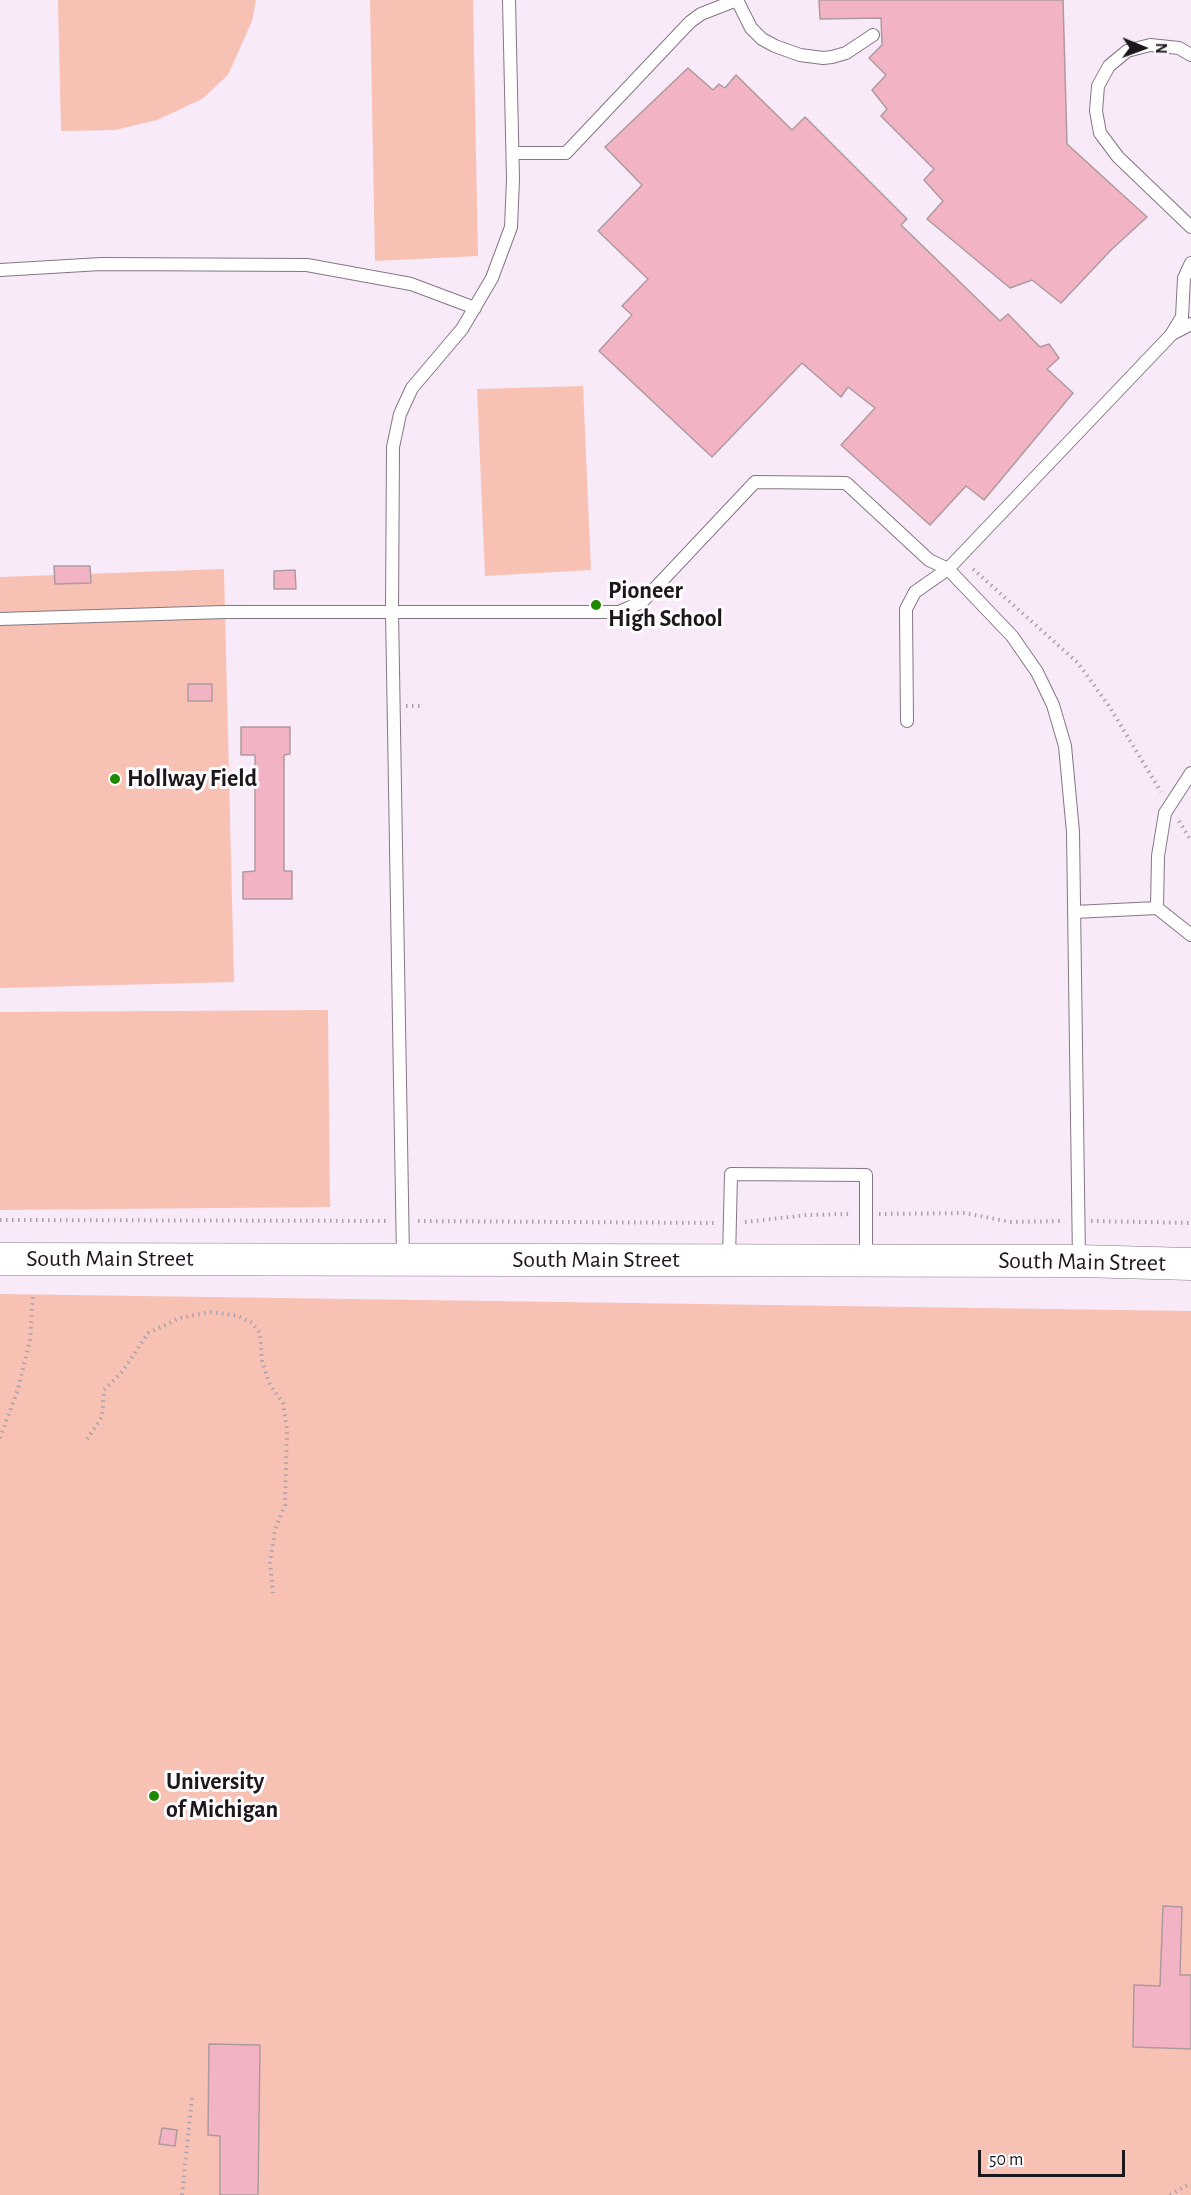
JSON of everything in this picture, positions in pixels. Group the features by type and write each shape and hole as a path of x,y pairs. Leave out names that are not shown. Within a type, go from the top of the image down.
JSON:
{"main road":[{"name":"South Main Street","path":"0,1259 866,1260 1191,1264"}],"lane":[{"path":"403,1260 392,611 393,447 400,414 412,388 462,329 475,308 492,278 511,227 513,153 509,0"},
{"path":"513,153 566,153 690,22 701,14 737,0 751,28 762,39 800,55 832,57 846,53 873,35"},
{"path":"1191,55 1179,48 1150,45 1127,51 1108,66 1098,86 1096,111 1100,133 1118,157 1191,227"},
{"path":"908,721 906,609 915,592 948,569 1171,335 1182,317 1184,278 1191,263"},
{"path":"0,270 102,264 307,265 411,284 475,308"},
{"path":"1171,335 1191,324"},
{"path":"0,619 224,612 619,612 642,602 756,482 846,483 929,561 948,569 1012,636 1037,672 1053,705 1065,746 1073,831 1079,1261"},
{"path":"1157,908 1158,856 1165,813 1191,773"},
{"path":"1074,912 1157,908 1191,935"},
{"path":"729,1260 731,1174 866,1175 866,1260"}],"path":[{"path":"973,569 1078,663 1109,706 1191,841"},
{"path":"405,706 421,706"},
{"path":"419,1221 755,1222 807,1215 965,1213 1010,1222 1079,1220 1191,1223"},
{"path":"0,1220 380,1221"},
{"path":"0,1438 18,1389 30,1340 33,1293"},
{"path":"87,1439 102,1417 104,1390 123,1371 148,1333 180,1318 211,1312 238,1316 252,1323 260,1334 262,1362 270,1385 283,1403 287,1428 285,1505 275,1530 270,1563 273,1593"},
{"path":"182,2195 192,2098"},
{"path":"1170,2195 1191,2183"}],"shaded area":[{"path":"58,0 256,0 252,21 228,75 202,99 157,120 115,130 61,131"},
{"path":"370,0 473,0 478,256 375,261"},
{"path":"583,386 591,570 485,576 477,389"},
{"name":"Hollway Field","path":"224,569 234,982 0,988 0,577"},
{"path":"328,1010 330,1207 0,1210 0,1012"},
{"path":"0,1294 1191,1311 1191,2195 0,2195"}],"building":[{"path":"819,0 1063,0 1067,144 1147,217 1112,249 1061,303 1032,280 1010,288 927,219 943,201 924,180 934,169 881,116 887,109 872,90 886,75 869,58 882,45 881,18 820,19"},
{"path":"688,68 713,90 719,84 725,88 736,75 792,130 805,117 907,219 901,225 1000,321 1008,314 1040,347 1049,344 1059,358 1047,369 1073,393 984,500 966,486 930,525 841,445 875,408 848,387 841,397 802,363 712,457 599,351 632,315 622,306 648,279 598,231 642,185 605,147"},
{"path":"54,566 90,566 91,583 55,584"},
{"path":"295,570 296,589 274,589 274,571"},
{"path":"188,684 212,684 212,701 188,701"},
{"path":"241,727 290,727 290,754 284,755 284,871 292,871 292,899 243,899 243,872 255,871 255,755 241,755"},
{"path":"1163,1906 1182,1907 1180,1975 1191,1975 1191,2049 1133,2047 1134,1985 1160,1986"},
{"path":"209,2044 260,2045 258,2195 220,2195 220,2136 208,2135"},
{"path":"162,2128 177,2130 175,2146 159,2144"}],"place":[{"name":"Pioneer High School","path":"596,605"},
{"name":"Hollway Field","path":"115,779"},
{"name":"University of Michigan","path":"154,1796"}]}
